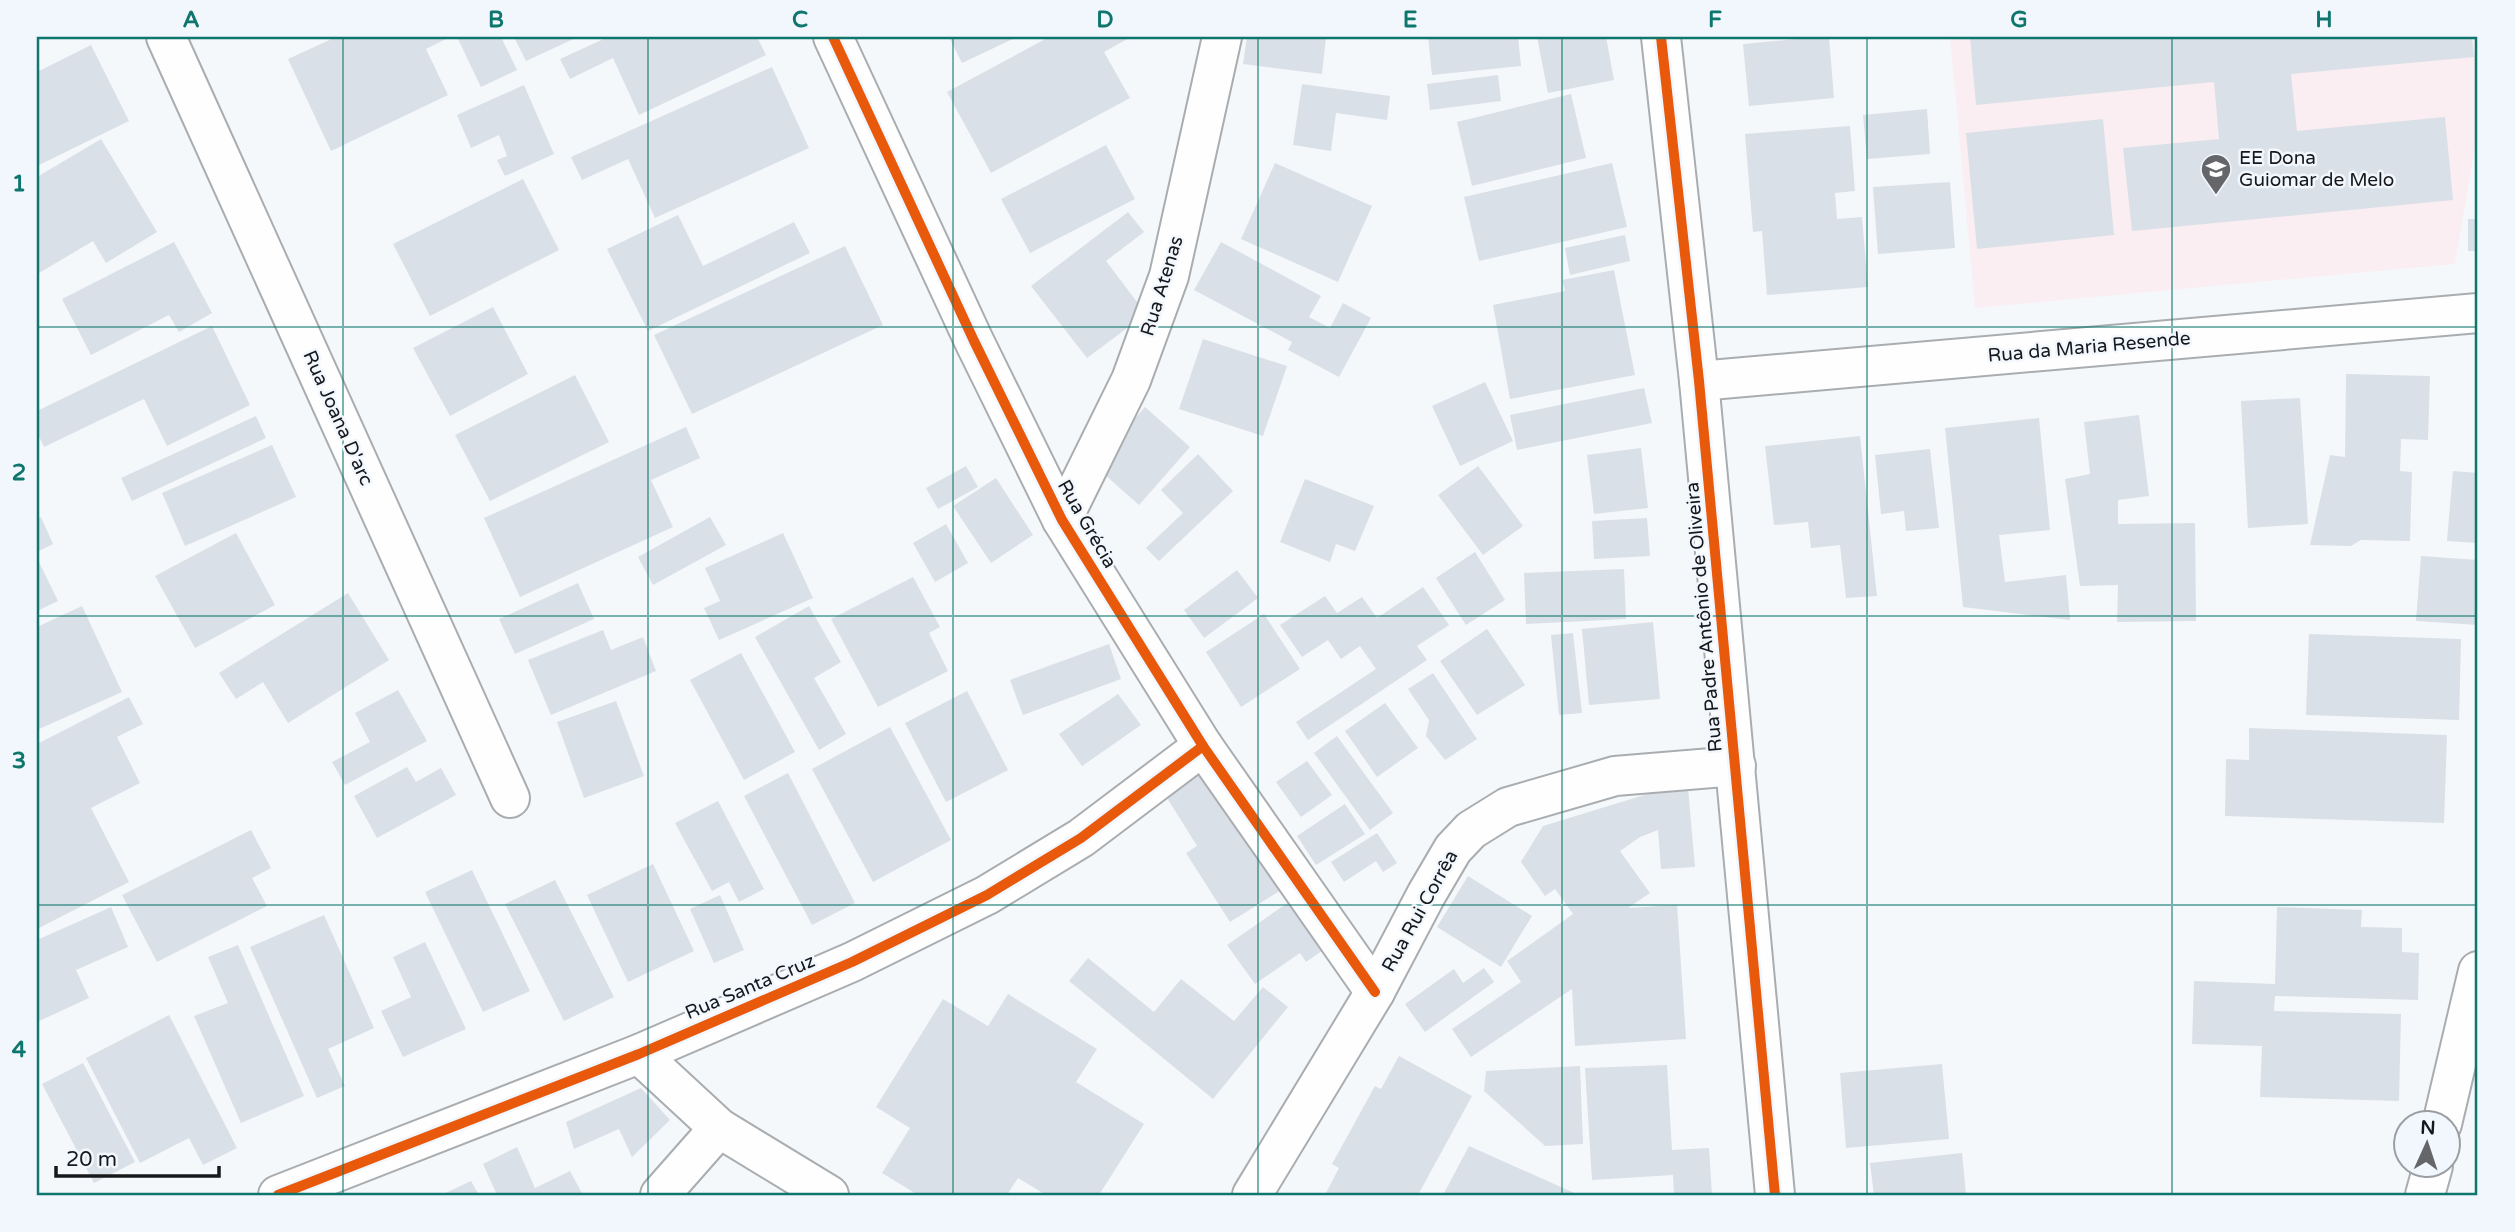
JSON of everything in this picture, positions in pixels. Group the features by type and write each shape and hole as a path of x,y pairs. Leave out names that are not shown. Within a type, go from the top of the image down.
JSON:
{"street":[{"name":"Rua Joana D'arc","path":"166,37 510,798"},
{"name":"Rua Grécia","path":"833,37 974,341 1062,520 1203,746 1375,992"},
{"name":"Rua Atenas","path":"1062,520 1131,380 1169,276 1222,37"},
{"name":"Rua Padre Antônio de Oliveira","path":"1661,37 1699,381 1775,1195"},
{"name":"Rua da Maria Resende","path":"1699,381 2478,313"},
{"name":"Rua Santa Cruz","path":"278,1195 639,1054 852,962 987,895 1081,838 1203,746"},
{"name":"Rua Rui Corrêa","path":"1252,1195 1375,992 1453,849 1471,830 1508,807 1615,776 1735,766"},
{"path":"2445,1110 2478,971"},
{"path":"639,1054 719,1128 829,1195"},
{"path":"660,1195 719,1128"}],"shaded area":[{"name":"EE Dona Guiomar de Melo","path":"1950,37 2478,37 2478,128 2455,264 1975,308"}],"building":[{"path":"336,37 450,37 426,49 448,95 331,151 288,59"},
{"path":"457,37 501,37 517,70 481,87"},
{"path":"514,37 578,37 526,61"},
{"path":"608,37 757,37 766,55 639,115 613,58 570,79 560,59"},
{"path":"949,37 1017,37 962,63"},
{"path":"1049,37 1131,37 1104,52 1130,98 991,173 947,92"},
{"path":"1247,37 1326,37 1322,74 1243,64"},
{"path":"1428,37 1518,37 1521,66 1432,75"},
{"path":"1537,37 1606,37 1614,80 1548,93"},
{"path":"1829,37 1834,98 1749,106 1743,44"},
{"path":"1970,37 2472,37 2474,57 2291,74 2297,131 2445,117 2453,200 2132,231 2123,148 2219,139 2214,82 1976,105"},
{"path":"91,45 129,121 37,166 37,72"},
{"path":"772,67 809,148 655,218 628,159 582,180 571,157"},
{"path":"1498,75 1501,101 1430,110 1427,84"},
{"path":"1302,84 1390,96 1387,120 1336,113 1331,151 1293,145"},
{"path":"524,85 554,154 505,176 497,160 507,156 499,135 471,148 457,115"},
{"path":"1571,94 1586,158 1472,186 1457,122"},
{"path":"1927,109 1930,154 1867,159 1863,115"},
{"path":"2103,119 2114,235 1977,249 1966,133"},
{"path":"1850,126 1855,191 1835,193 1837,219 1862,217 1868,287 1767,295 1762,231 1753,232 1745,134"},
{"path":"101,139 157,232 106,263 93,241 39,273 37,177"},
{"path":"1106,145 1135,199 1030,253 1001,199"},
{"path":"1275,163 1372,206 1338,282 1241,239"},
{"path":"1612,163 1627,227 1479,261 1464,197"},
{"path":"523,179 559,250 430,316 393,244"},
{"path":"1950,182 1955,248 1878,254 1873,187"},
{"path":"1128,212 1144,232 1106,261 1146,314 1087,358 1031,286"},
{"path":"678,215 703,266 794,222 810,253 648,331 607,249"},
{"path":"2468,219 2478,219 2478,251 2468,251"},
{"path":"1625,235 1630,261 1570,275 1565,248"},
{"path":"174,242 212,313 179,332 169,315 91,355 62,299"},
{"path":"1221,242 1321,296 1309,317 1330,328 1343,303 1371,318 1339,377 1288,350 1292,342 1194,290"},
{"path":"845,246 883,325 692,414 654,335"},
{"path":"1614,270 1635,375 1510,399 1493,305 1565,291 1562,280"},
{"path":"493,307 528,374 450,416 413,348"},
{"path":"212,326 250,405 167,446 144,399 44,447 37,432 37,411"},
{"path":"1203,339 1287,366 1263,436 1179,409"},
{"path":"2346,374 2430,376 2428,440 2401,439 2400,471 2412,472 2410,541 2361,540 2351,546 2310,545 2330,455 2345,457"},
{"path":"575,375 609,442 490,501 455,435"},
{"path":"1485,382 1513,441 1460,466 1432,406"},
{"path":"1644,388 1652,423 1517,450 1510,415"},
{"path":"2300,398 2308,524 2248,528 2241,401"},
{"path":"1145,407 1190,447 1139,505 1094,465"},
{"path":"2139,415 2149,496 2118,500 2118,524 2195,523 2196,621 2117,622 2118,585 2080,586 2065,479 2090,474 2084,422"},
{"path":"256,416 266,438 132,501 121,478"},
{"path":"2039,418 2050,530 1999,535 2005,582 2066,575 2070,620 1963,607 1945,428"},
{"path":"686,427 700,458 651,480 673,527 520,597 484,518"},
{"path":"1860,436 1877,596 1846,598 1840,545 1811,548 1808,522 1774,525 1765,446"},
{"path":"272,445 296,497 185,546 162,493"},
{"path":"1641,448 1648,508 1594,514 1587,455"},
{"path":"1930,449 1939,528 1906,531 1904,511 1881,514 1875,455"},
{"path":"1198,454 1233,491 1159,561 1146,548 1183,513 1161,490"},
{"path":"966,466 978,487 938,509 926,488"},
{"path":"1478,466 1523,526 1483,555 1438,495"},
{"path":"2453,471 2478,473 2478,543 2447,541"},
{"path":"996,478 1033,535 991,563 953,506"},
{"path":"1305,479 1374,506 1355,551 1336,544 1330,562 1280,542"},
{"path":"41,517 53,544 37,552 37,519"},
{"path":"710,517 726,545 653,585 638,557"},
{"path":"1647,518 1650,556 1594,559 1592,521"},
{"path":"946,524 968,563 935,582 913,543"},
{"path":"236,533 275,605 195,648 155,576"},
{"path":"783,533 813,598 719,640 704,608 720,601 705,568"},
{"path":"1475,552 1505,600 1466,625 1436,578"},
{"path":"2421,556 2478,560 2478,625 2416,621"},
{"path":"37,558 58,601 37,611"},
{"path":"1624,569 1626,619 1526,624 1524,573"},
{"path":"1237,570 1258,598 1204,638 1184,610"},
{"path":"913,577 940,627 929,633 948,671 878,707 831,619"},
{"path":"578,583 594,619 515,654 499,619"},
{"path":"1423,587 1449,625 1417,646 1427,660 1308,740 1296,722 1376,669 1360,646 1341,659 1328,640 1302,657 1280,625 1325,596 1337,613 1362,597 1377,618"},
{"path":"348,593 389,660 288,723 263,682 236,699 219,673"},
{"path":"82,606 122,692 37,730 37,627"},
{"path":"809,606 841,662 814,678 846,734 819,750 755,637"},
{"path":"1264,614 1300,669 1241,707 1206,652"},
{"path":"1653,622 1660,699 1589,705 1582,629"},
{"path":"1487,629 1525,685 1477,715 1440,661"},
{"path":"603,630 611,650 643,637 656,671 551,715 528,660"},
{"path":"1573,633 1582,713 1559,715 1551,635"},
{"path":"2309,634 2461,639 2459,720 2306,715"},
{"path":"1109,644 1121,679 1023,715 1010,680"},
{"path":"741,653 795,752 744,780 690,680"},
{"path":"1433,673 1477,739 1445,760 1426,736 1429,720 1408,689"},
{"path":"398,690 427,741 345,785 332,762 370,742 355,713"},
{"path":"967,691 1008,770 946,802 905,723"},
{"path":"1118,694 1141,725 1082,766 1059,734"},
{"path":"129,697 143,724 117,737 140,783 91,808 129,882 37,929 37,744"},
{"path":"616,701 644,776 584,798 557,722"},
{"path":"1385,703 1418,748 1377,777 1345,731"},
{"path":"890,727 951,840 873,882 812,769"},
{"path":"2249,728 2447,735 2444,823 2225,816 2226,759 2249,760"},
{"path":"1337,736 1393,813 1370,830 1314,753"},
{"path":"1307,761 1332,795 1301,817 1276,782"},
{"path":"407,767 416,782 441,768 456,795 377,838 354,796"},
{"path":"1204,768 1281,890 1230,922 1186,853 1197,846 1164,793"},
{"path":"788,773 855,903 812,925 744,796"},
{"path":"1688,788 1695,867 1661,869 1658,830 1640,837 1620,851 1650,893 1628,908 1677,905 1686,1039 1575,1046 1572,989 1471,1057 1452,1029 1521,982 1507,961 1573,914 1555,889 1545,896 1521,862 1543,826 1654,792"},
{"path":"718,801 764,889 739,902 729,882 712,891 675,823"},
{"path":"1345,804 1365,834 1316,865 1297,836"},
{"path":"251,830 271,868 252,878 267,906 157,962 122,895"},
{"path":"1377,833 1397,863 1383,872 1376,861 1344,882 1331,862"},
{"path":"653,864 694,951 628,982 587,895"},
{"path":"472,870 530,991 483,1012 425,892"},
{"path":"1468,876 1532,916 1501,967 1437,927"},
{"path":"555,880 614,997 564,1021 505,904"},
{"path":"720,895 744,950 714,963 690,909"},
{"path":"1296,897 1329,946 1306,962 1300,953 1255,984 1227,945"},
{"path":"111,907 128,947 76,970 89,998 37,1022 37,940"},
{"path":"2277,907 2362,910 2361,927 2402,928 2402,952 2419,953 2418,1000 2275,996 2274,1011 2401,1014 2399,1101 2260,1097 2262,1046 2192,1044 2194,981 2275,984"},
{"path":"324,915 374,1028 328,1049 345,1086 317,1098 250,947"},
{"path":"425,942 466,1029 403,1057 381,1011 411,997 393,957"},
{"path":"238,945 304,1096 241,1123 194,1016 228,1003 208,957"},
{"path":"1088,958 1154,1012 1181,979 1234,1021 1263,987 1288,1007 1213,1099 1069,981"},
{"path":"1484,968 1494,982 1425,1032 1405,1004 1454,969 1463,983"},
{"path":"1008,994 1097,1049 1076,1082 1144,1124 1099,1195 1046,1195 1018,1178 1007,1195 918,1195 882,1173 910,1128 876,1107 943,999 988,1026"},
{"path":"169,1015 237,1148 203,1165 189,1138 140,1163 86,1058"},
{"path":"1399,1056 1472,1096 1418,1195 1325,1195 1339,1168 1332,1164 1375,1086 1381,1089"},
{"path":"83,1063 135,1162 94,1183 42,1084"},
{"path":"1942,1064 1949,1139 1846,1148 1840,1073"},
{"path":"1667,1065 1672,1150 1709,1148 1712,1195 1674,1195 1673,1175 1592,1180 1585,1068"},
{"path":"1580,1066 1583,1144 1545,1146 1484,1091 1486,1071"},
{"path":"641,1088 670,1120 632,1157 619,1129 574,1149 566,1122"},
{"path":"1469,1146 1579,1195 1443,1195"},
{"path":"517,1147 535,1188 570,1171 583,1195 497,1195 483,1164"},
{"path":"1962,1153 1966,1195 1874,1195 1870,1163"},
{"path":"471,1181 479,1195 441,1195"}],"cycle path":[{"path":"833,37 974,341 1062,520 1203,746 1375,992"},
{"path":"1661,37 1699,381 1775,1195"},
{"path":"278,1195 639,1054 852,962 987,895 1081,838 1203,746"}],"place":[{"name":"EE Dona Guiomar de Melo","path":"2216,196"}]}
